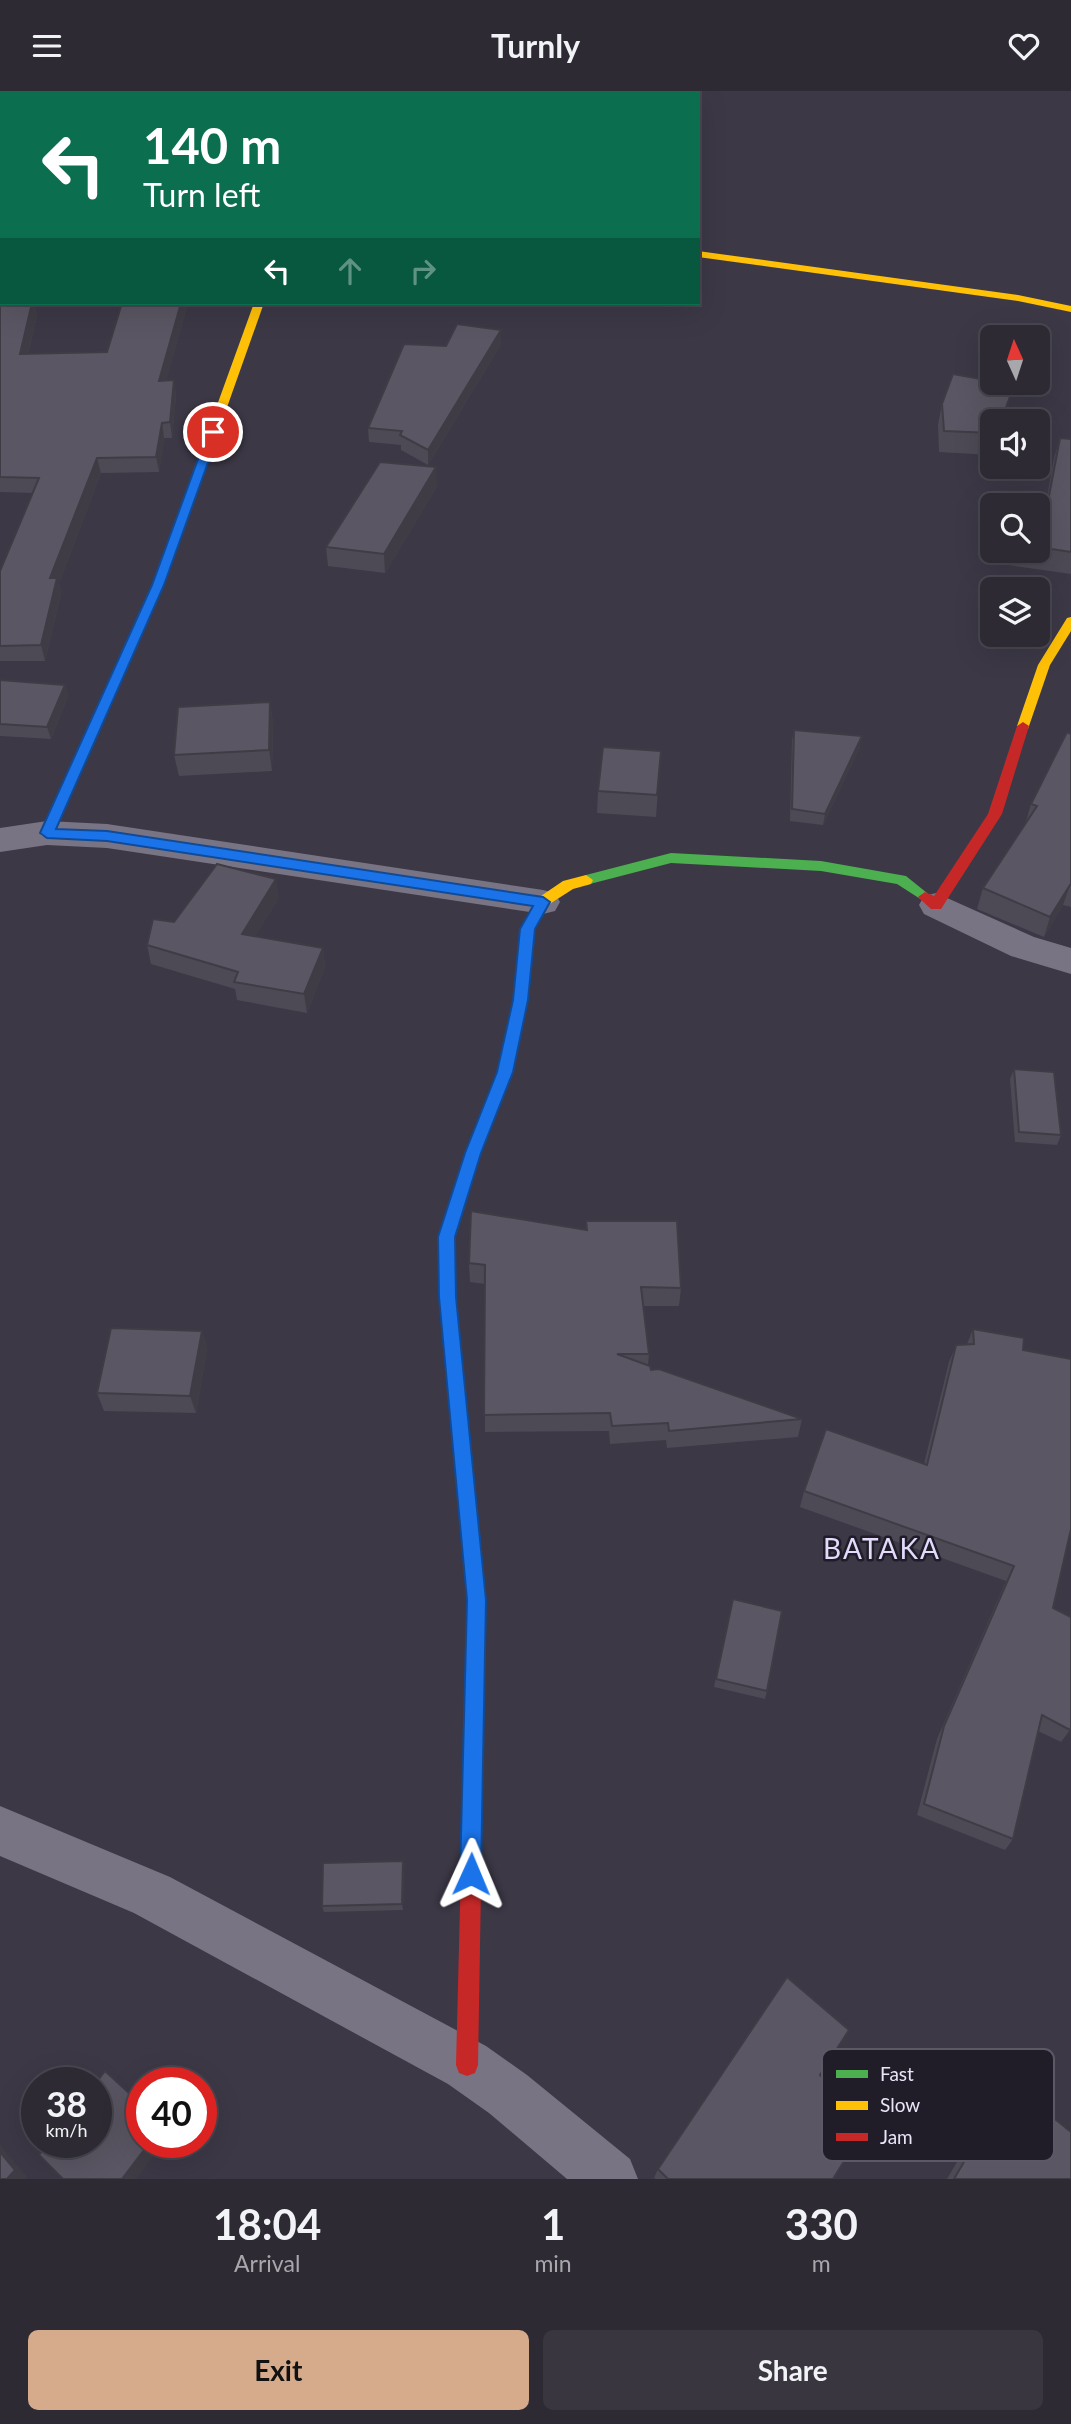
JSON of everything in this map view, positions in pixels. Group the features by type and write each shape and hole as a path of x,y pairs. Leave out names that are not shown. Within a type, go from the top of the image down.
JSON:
{"street":[{"path":"700,254 1018,298 1071,309"},
{"path":"47,833 158,585 258,305"},
{"path":"936,905 983,834 1001,800 1028,701 1052,645 1071,621"},
{"path":"0,840 47,833 107,836 543,902"},
{"path":"467,2065 477,1600 447,1297 447,1237 473,1153 505,1072 520,1000 528,929 543,902 568,885 671,857 821,866 901,880 936,905 1023,947 1071,961"},
{"path":"0,1831 152,1895 467,2065 508,2094 610,2179"}],"building":[{"path":"0,305 32,305 20,354 107,352 121,305 180,305 159,381 174,380 170,422 162,423 156,457 97,458 50,578 57,578 41,645 0,646 0,571 39,478 0,477"},
{"path":"457,324 501,330 428,450 400,435 402,431 368,428 404,344 446,346"},
{"path":"953,374 980,379 980,395 1010,395 1006,409 980,409 980,432 944,431 942,404"},
{"path":"1060,438 1071,439 1071,552 1050,549 1050,493"},
{"path":"380,462 436,467 384,554 326,547"},
{"path":"0,680 65,685 47,727 0,724"},
{"path":"270,702 269,750 174,755 178,707"},
{"path":"794,730 862,736 825,814 792,809"},
{"path":"1067,732 1071,734 1071,885 1050,917 983,888 1037,806 1031,804"},
{"path":"603,747 661,751 657,795 598,791"},
{"path":"217,864 276,879 242,934 323,948 304,994 234,982 238,972 147,945 153,919 174,922"},
{"path":"1014,1069 1054,1072 1061,1135 1019,1132"},
{"path":"471,1211 587,1230 586,1221 677,1221 681,1288 641,1287 649,1354 617,1354 650,1366 651,1370 659,1369 802,1419 669,1431 668,1423 612,1426 610,1413 484,1415 485,1265 469,1263"},
{"path":"111,1328 202,1331 190,1396 97,1393"},
{"path":"973,1329 1024,1338 1023,1350 1071,1359 1071,1529 1053,1608 1071,1617 1071,1727 1070,1730 1042,1715 1013,1839 924,1804 944,1726 1014,1566 804,1491 826,1429 927,1465 956,1345 974,1344"},
{"path":"733,1599 782,1611 767,1691 716,1679"},
{"path":"403,1861 402,1904 322,1906 323,1863"},
{"path":"787,1977 849,2030 837,2049 822,2049 822,2161 844,2161 833,2179 668,2179 658,2169"},
{"path":"112,2077 126,2090 126,2158 138,2158 122,2179 63,2179 42,2158 112,2158"},
{"path":"1054,2118 1071,2132 1071,2179 954,2179 964,2161 1054,2161"},
{"path":"0,2152 15,2170 7,2179 0,2179"}],"traffic: fast":[{"path":"586,880 671,858 821,866 901,880 925,897"},
{"path":"453,1219 447,1237 447,1297 477,1600 472,1827"}],"traffic: slow":[{"path":"700,254 1018,298 1071,309"},
{"path":"47,833 158,585 258,305"},
{"path":"1023,726 1044,665 1071,621"},
{"path":"453,1219 473,1153 505,1072 520,1000 528,929 543,902 568,885 586,880"}],"traffic: jam":[{"path":"925,897 936,905 995,814 1023,726"},
{"path":"467,2065 472,1827"}],"district":[{"name":"BATAKA","path":"882,1548"}],"route":[{"path":"213,432 158,585 47,833 107,836 543,902 528,929 520,1000 505,1072 473,1153 447,1237 447,1297 477,1600 471,1874"}]}
